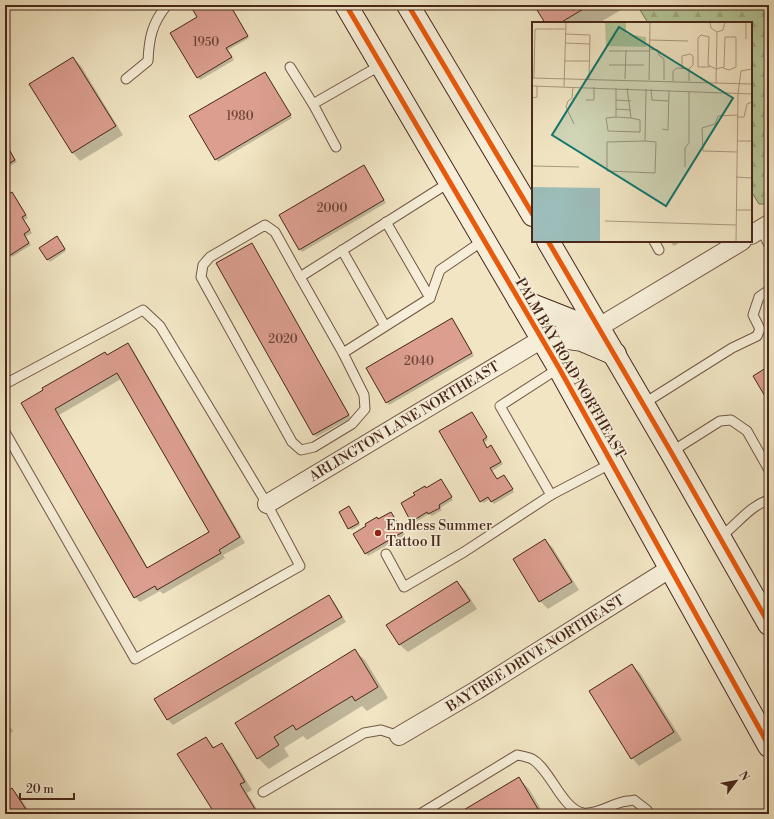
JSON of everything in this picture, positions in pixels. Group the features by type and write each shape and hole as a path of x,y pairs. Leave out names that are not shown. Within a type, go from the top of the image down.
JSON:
{"main road":[{"name":"PALM BAY ROAD NORTHEAST","path":"346,5 559,368 769,746"},
{"path":"413,7 530,204"},
{"path":"549,242 672,452 769,624"},
{"path":"519,300 580,324 599,327"},
{"path":"542,339 562,337 582,340 615,354"}],"street":[{"path":"599,327 740,242"},
{"name":"ARLINGTON LANE NORTHEAST","path":"267,504 542,339"},
{"name":"BAYTREE DRIVE NORTHEAST","path":"399,736 477,690 671,568"}],"lane":[{"path":"126,79 148,61 149,41 158,16 167,5"},
{"path":"313,104 381,65"},
{"path":"290,67 313,104 336,147"},
{"path":"300,277 450,182"},
{"path":"386,222 430,298"},
{"path":"265,225 274,232 300,277 343,353 364,394 365,409 352,424 314,447 301,450 292,442 201,277 202,265 210,257 265,225"},
{"path":"343,353 430,298 440,270 484,240"},
{"path":"655,242 659,250"},
{"path":"342,250 385,326"},
{"path":"643,404 732,348 757,336 760,329 753,315 759,298 769,290"},
{"path":"5,386 7,383 143,310 160,326 267,504 300,566 135,659 5,432"},
{"path":"551,495 500,406 559,368"},
{"path":"672,452 720,421 730,420 747,431 768,464"},
{"path":"386,554 404,587 464,552 551,495 612,463"},
{"path":"720,537 731,529 749,511 764,501 769,500"},
{"path":"263,792 364,733 381,730 399,736"},
{"path":"420,814 517,755 532,759 546,773 562,796 574,808 583,813 596,812 623,802 634,800 649,814"}],"green space":[{"path":"637,5 769,5 769,45 764,57 769,72 769,204 759,204 752,193 752,22 647,22"}],"building":[{"path":"190,5 208,5 211,9 217,5 230,5 248,36 226,48 232,57 197,78 170,33 197,17"},
{"path":"534,5 590,5 562,22 544,22"},
{"path":"73,57 116,126 72,153 29,84"},
{"path":"265,72 291,115 215,160 189,116"},
{"path":"9,149 15,160 5,166 5,151"},
{"path":"364,165 384,200 299,250 279,215"},
{"path":"12,192 26,215 22,217 30,230 24,234 29,243 9,256 5,249 5,196"},
{"path":"57,236 65,249 47,260 39,248"},
{"path":"252,243 349,415 313,435 216,263"},
{"path":"452,318 472,353 386,403 366,368"},
{"path":"128,343 240,537 219,550 221,553 157,590 155,586 134,598 21,403 43,390 42,388 105,352 107,355","holes":["117,373 209,532 147,568 55,409"]},
{"path":"769,366 769,403 753,376"},
{"path":"472,412 487,437 483,440 487,448 491,445 501,462 490,468 497,479 504,475 513,489 491,502 488,497 480,502 439,431"},
{"path":"441,479 452,497 439,505 440,508 428,514 427,512 411,522 401,503 415,495 413,493 425,486 426,488"},
{"path":"349,506 359,523 348,529 339,512"},
{"name":"Endless Summer Tattoo II","path":"391,512 403,532 365,554 353,534 366,526 365,524 377,517 378,519"},
{"path":"545,539 572,582 539,602 513,559"},
{"path":"457,581 470,601 399,645 386,625"},
{"path":"329,595 342,617 167,720 154,699"},
{"path":"355,649 378,687 355,701 352,696 296,730 293,725 274,737 279,745 257,759 235,723"},
{"path":"632,664 674,732 631,759 589,691"},
{"path":"206,737 213,748 222,743 245,782 240,784 258,814 215,814 177,754"},
{"path":"519,777 541,814 457,814"},
{"path":"12,788 29,814 5,814 5,792"}],"cycle path":[{"path":"346,5 559,368 769,746"},
{"path":"408,5 532,213"},
{"path":"549,242 769,624"}],"place":[{"name":"Endless Summer Tattoo II","path":"378,533"}]}
